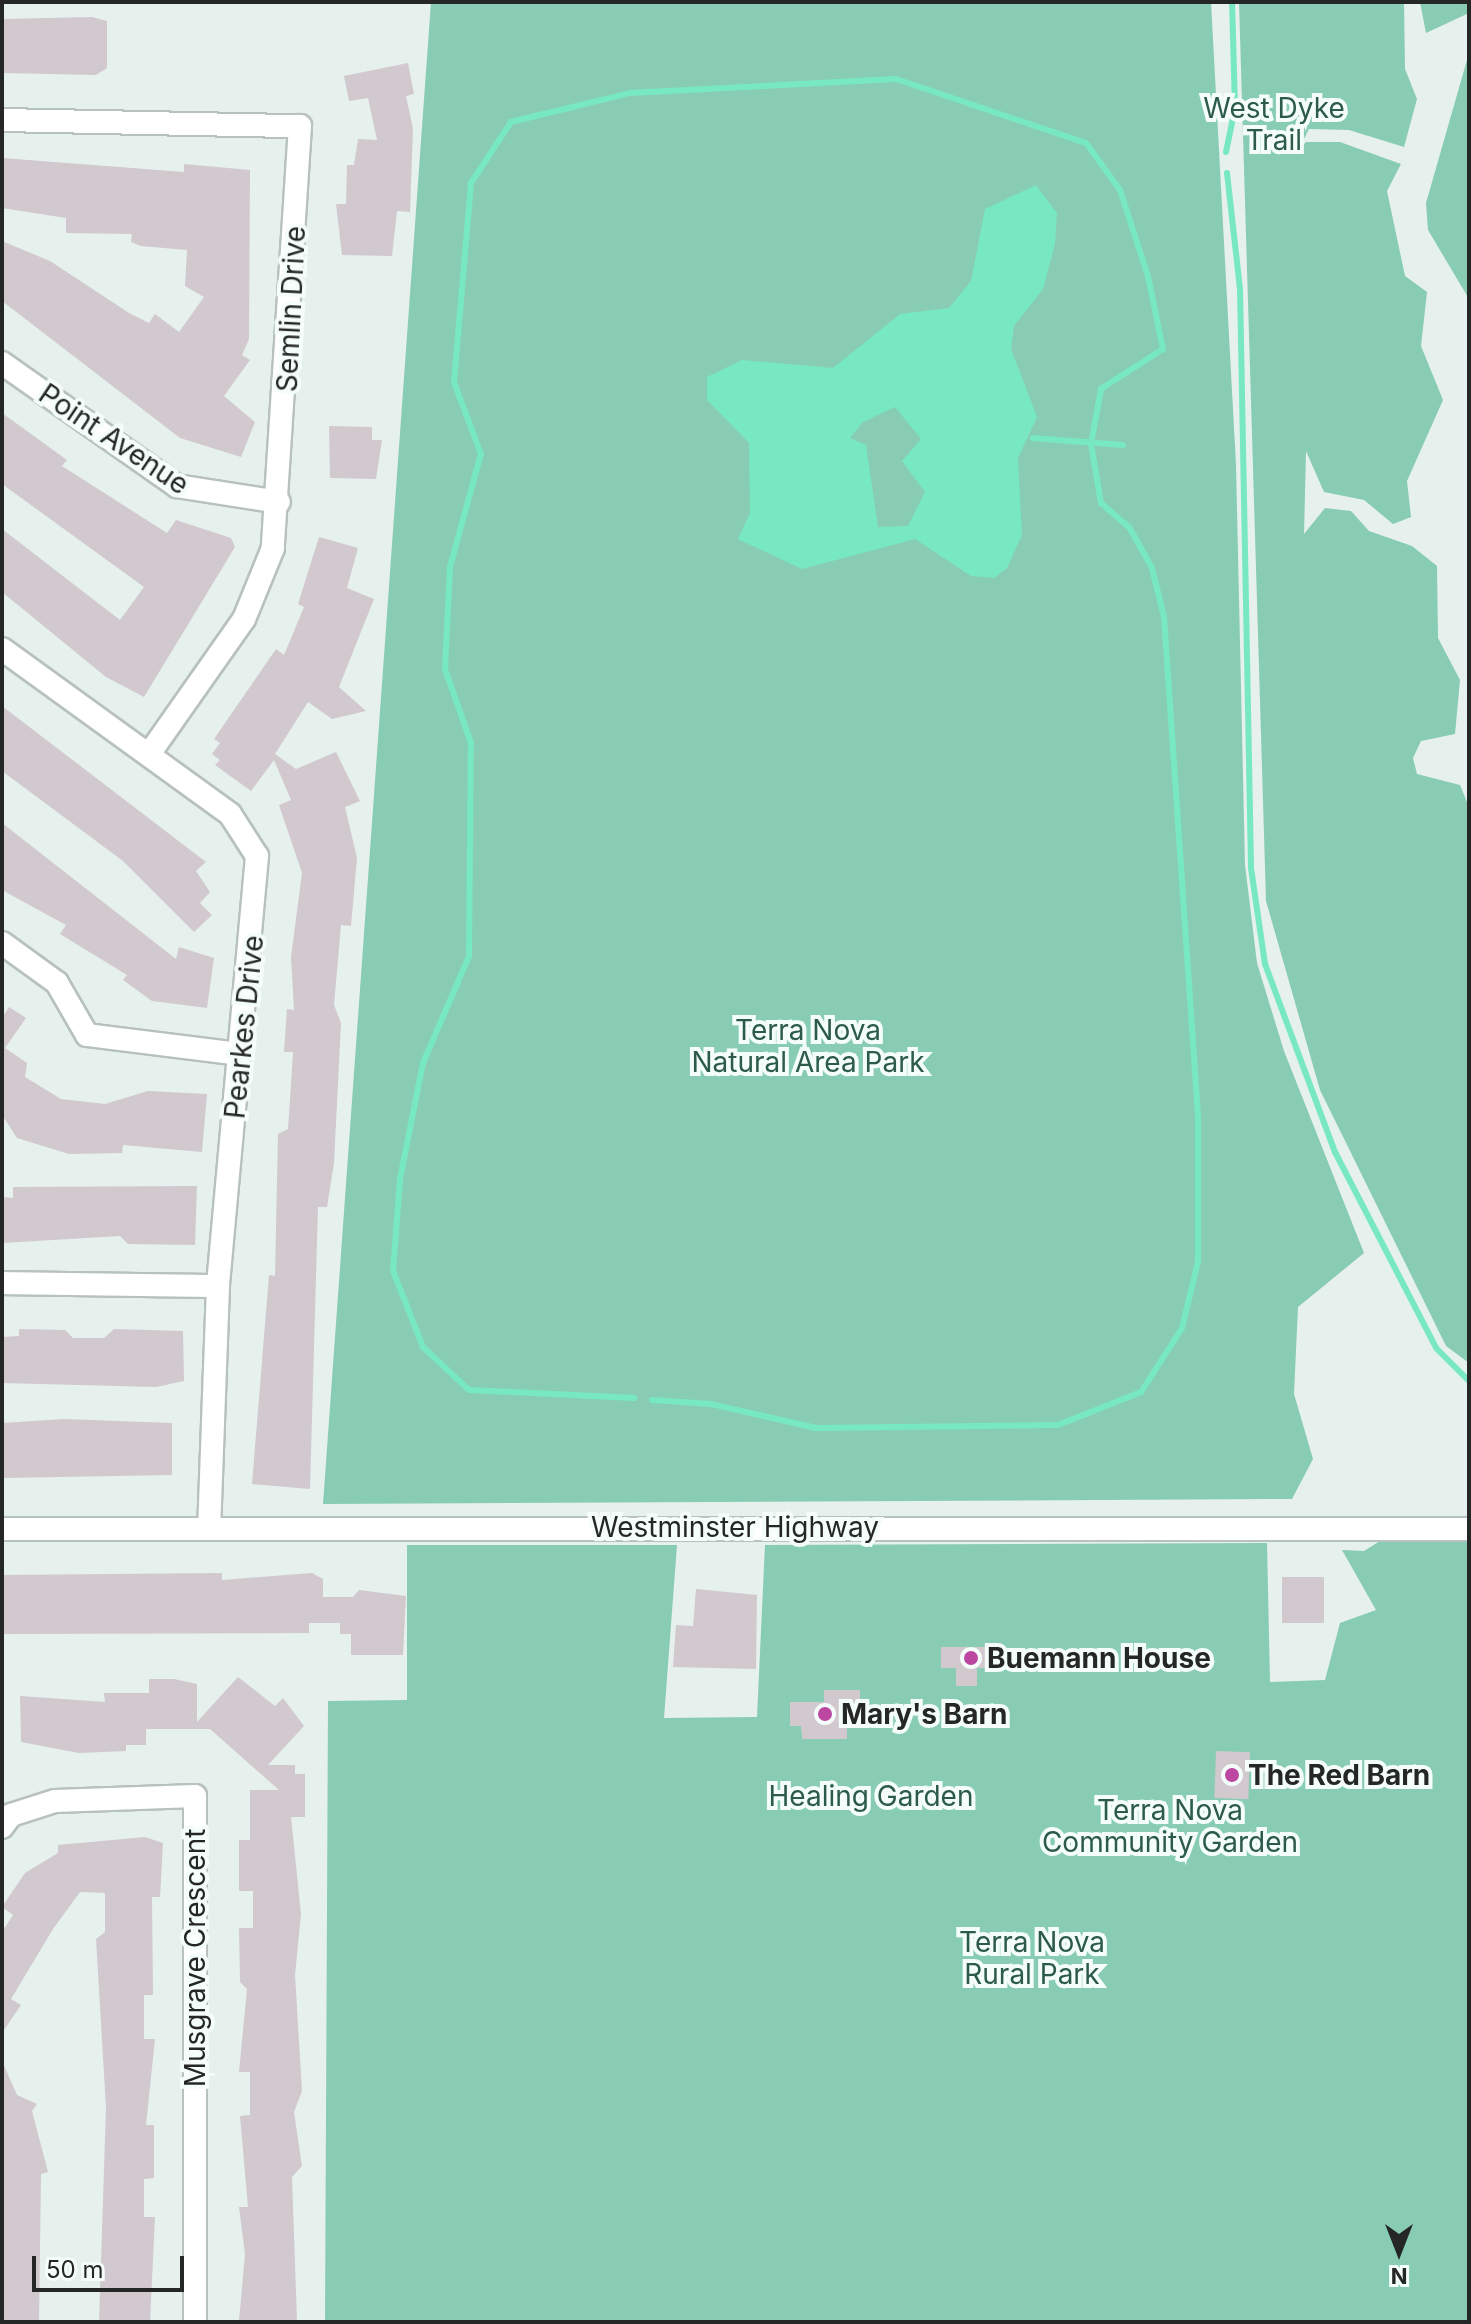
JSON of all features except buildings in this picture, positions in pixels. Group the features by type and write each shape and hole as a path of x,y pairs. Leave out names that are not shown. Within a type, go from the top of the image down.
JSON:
{"street":[{"name":"Semlin Drive","path":"2,120 300,126 279,502 273,548 250,607 149,754"},
{"name":"Point Avenue","path":"2,363 177,486 279,502"},
{"name":"Pearkes Drive","path":"2,649 230,814 257,856 218,1286 209,1529"},
{"path":"2,943 57,983 87,1035 240,1054"},
{"path":"2,1283 218,1286"},
{"name":"Westminster Highway","path":"2,1529 1469,1529"},
{"name":"Musgrave Crescent","path":"2,1827 11,1815 55,1801 195,1796 195,2322"}],"green space":[{"name":"Terra Nova Natural Area Park","path":"431,2 1211,2 1236,465 1245,865 1257,963 1284,1051 1364,1253 1298,1307 1294,1394 1313,1459 1292,1499 323,1504"},
{"name":"West Dyke Trail","path":"1239,2 1404,2 1405,69 1417,99 1404,147 1349,130 1309,129 1299,149 1306,142 1340,142 1401,164 1387,191 1405,276 1427,292 1421,346 1443,400 1407,481 1411,517 1393,524 1364,500 1324,492 1306,451 1304,534 1325,508 1351,511 1369,531 1412,546 1437,566 1438,638 1460,680 1455,734 1421,741 1413,758 1417,774 1460,785 1469,807 1469,1363 1446,1346 1320,1090 1266,901"},
{"path":"1420,2 1469,2 1469,13 1426,33"},
{"path":"1469,53 1469,299 1428,230 1426,203"},
{"name":"Terra Nova Rural Park","path":"1380,1541 1469,1542 1469,2322 325,2322 328,1701 407,1700 407,1545 677,1545 664,1718 757,1717 765,1545 1267,1543 1270,1682 1325,1680 1340,1623 1376,1610 1342,1550 1364,1551"}],"shaded area":[{"path":"1036,185 1057,213 1055,244 1043,289 1014,326 1011,349 1037,417 1018,458 1022,535 1007,568 994,578 971,576 915,539 802,569 738,539 750,513 749,443 707,400 707,377 742,360 833,368 900,314 949,308 971,281 985,209","holes":["895,407 921,439 902,461 925,492 908,526 878,527 866,445 850,438 863,422"]}],"waterway":[{"path":"1226,152 1235,108 1232,2"},
{"path":"634,1398 469,1390 423,1347 393,1271 400,1179 423,1063 469,956 471,743 445,669 450,567 481,454 454,382 471,183 511,122 630,93 896,79 1086,143 1120,190 1148,276 1163,349 1101,389 1091,444 1101,503 1129,527 1152,568 1164,617 1198,1115 1198,1262 1182,1328 1141,1392 1058,1425 816,1428 711,1404 652,1400"},
{"path":"1227,173 1240,288 1251,868 1265,964 1335,1152 1436,1348 1469,1381"},
{"path":"1033,438 1123,445"}],"place":[{"name":"Buemann House","path":"971,1658"},
{"name":"Mary's Barn","path":"825,1714"},
{"name":"The Red Barn","path":"1232,1775"}],"park label":[{"name":"Healing Garden","path":"871,1796"},
{"name":"Terra Nova Community Garden","path":"1170,1826"}]}
